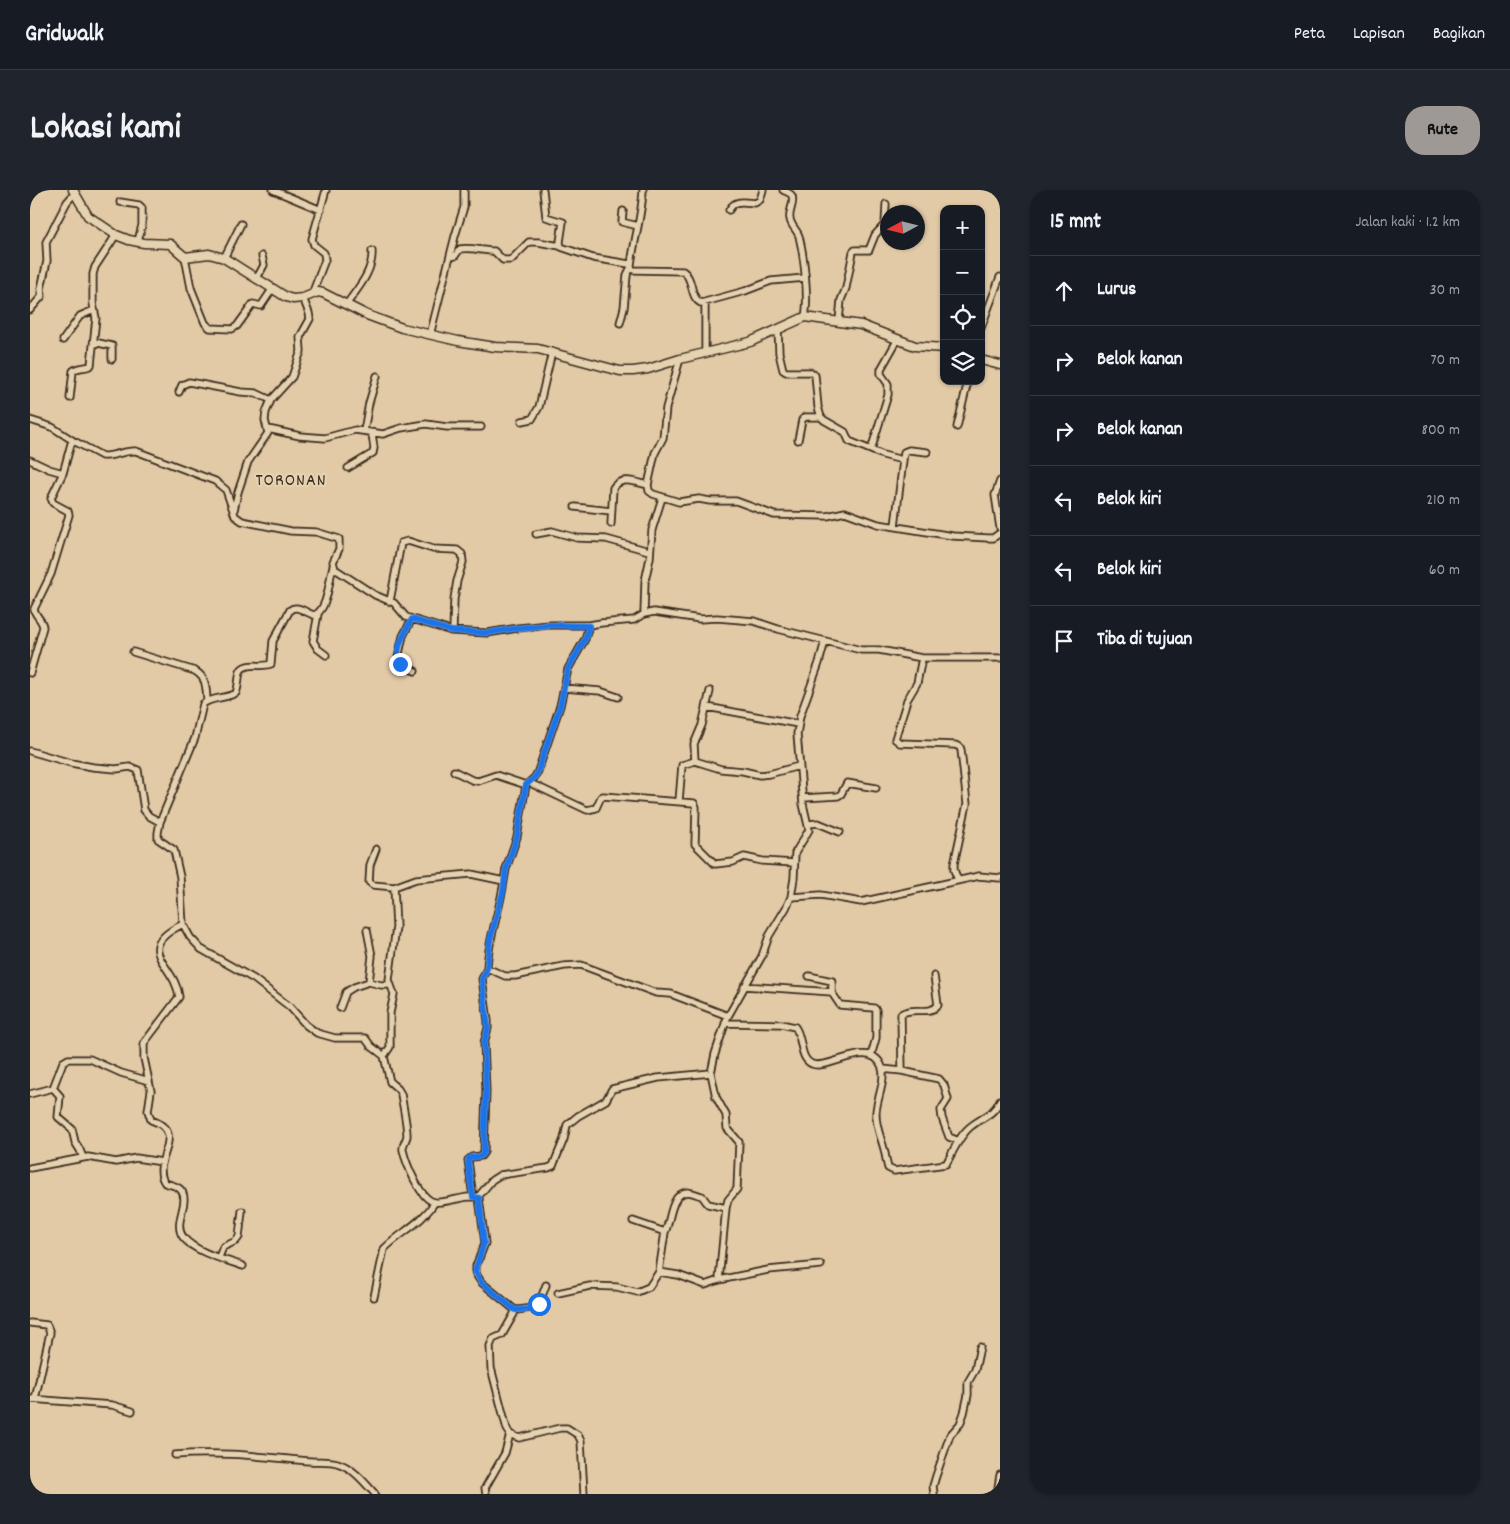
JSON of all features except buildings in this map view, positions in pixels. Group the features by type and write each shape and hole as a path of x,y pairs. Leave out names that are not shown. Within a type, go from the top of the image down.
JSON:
{"street":[{"path":"273,190 321,210"},
{"path":"312,294 325,260 324,253 315,247 312,239 326,190"},
{"path":"430,335 464,207 464,190"},
{"path":"543,190 546,217 563,222 560,246"},
{"path":"620,323 643,190"},
{"path":"729,210 732,204 736,202 758,202 763,190"},
{"path":"783,190 791,192 793,198 789,213 790,221 798,236 808,305 805,317"},
{"path":"30,310 42,296 41,289 47,261 46,242 74,191 88,216 116,235 138,242 170,244 185,257 191,288 205,323 210,328 232,329 237,326 253,304 261,306 273,288"},
{"path":"120,202 139,205 142,208 142,225 138,242"},
{"path":"840,321 841,300 846,288 853,252 855,250 869,250 875,235 885,224 886,204"},
{"path":"623,211 622,222 638,226"},
{"path":"224,258 241,224"},
{"path":"70,398 73,371 91,365 96,318 93,274 95,267 116,235"},
{"path":"450,257 455,256 463,248 494,251 502,260 511,260 529,242 538,242 560,246 593,258 631,266 634,270 683,271 688,276 697,301 705,303 745,291 771,280 804,278"},
{"path":"346,305 369,271 372,263 372,251"},
{"path":"185,257 209,254 224,258 286,296 303,298 312,294 323,293 384,322 430,335 495,347 529,348 552,352 620,371 648,369 750,342 805,317 861,324 922,347 940,348"},
{"path":"257,278 264,265 262,256"},
{"path":"985,317 1000,277"},
{"path":"233,512 248,462 268,433 265,420 271,400 292,377 299,360 301,351 300,337 310,319 303,298"},
{"path":"705,303 705,353"},
{"path":"62,340 80,316 94,310"},
{"path":"778,329 779,353 783,370 786,372 810,372 815,375 818,407 821,417 845,432 849,441 902,460"},
{"path":"871,450 888,395 888,384 881,374 881,369 898,339"},
{"path":"94,342 112,346 112,359"},
{"path":"522,421 532,418 539,407 552,352"},
{"path":"680,359 666,408 664,433 655,453 648,484 649,491 653,494 679,502 694,499 710,501 732,500 774,516 827,516 845,512 872,522 953,536 992,538 1000,533"},
{"path":"985,361 1000,365"},
{"path":"364,431 368,403 377,376"},
{"path":"179,392 182,385 189,382 256,393 271,400"},
{"path":"957,427 967,385"},
{"path":"798,440 802,420 805,417 821,417"},
{"path":"30,420 52,426 72,440 102,456 128,450 136,451 215,481 226,490 236,519 291,531 316,532 339,539 340,545 335,555 322,610 318,614 313,641 315,646 326,655"},
{"path":"268,429 300,436 325,438 355,430 372,434 383,434 401,428 426,424 454,428 481,427"},
{"path":"348,468 373,453 372,434"},
{"path":"30,673 43,627 34,609 51,574 69,515 68,511 52,501 51,498 63,473 72,440"},
{"path":"895,526 904,452 907,450 927,452"},
{"path":"30,460 63,473"},
{"path":"611,524 613,488 620,481 648,484"},
{"path":"1000,481 995,495 1000,528"},
{"path":"644,614 645,581 653,523 662,498"},
{"path":"576,507 611,511"},
{"path":"536,534 552,531 577,538 606,539 649,551"},
{"path":"390,601 401,543 412,542 433,549 453,548 460,551 463,562 454,599 454,631"},
{"path":"333,566 375,595 394,603 406,617 454,631 487,633 549,625 589,626 634,620 644,614 661,612 700,619 717,618 754,621 854,649 879,650 922,658 1000,658"},
{"path":"318,614 292,608 273,641 270,664 243,668 240,671 236,693 228,697 207,700 203,704 195,738 160,822 158,833 158,840 174,850 180,878 183,924 190,937 201,949 262,986 290,1007 311,1029 335,1038 364,1038 370,1046 384,1056 390,1082 401,1094 407,1134 403,1149 412,1177 426,1197 435,1202 476,1197 492,1180 500,1175 553,1166 564,1138 566,1125 606,1100 612,1089 658,1078 711,1072"},
{"path":"412,619 403,636 398,658 402,666 415,671"},
{"path":"546,1284 539,1304 530,1309 515,1310 481,1282 476,1274 476,1266 484,1243 468,1160 472,1157 481,1156 484,1152 486,1091 484,1043 488,1028 482,979 487,968 490,940 506,869 517,837 528,784 538,771 554,727 568,669 582,646 589,626"},
{"path":"719,1280 726,1208 728,1200 737,1189 740,1146 738,1139 727,1128 726,1115 716,1097 711,1072 712,1062 728,1016 762,956 769,936 791,897 795,852 809,830 799,766 798,724 825,641"},
{"path":"133,652 195,671 204,678 207,700"},
{"path":"922,658 917,683 907,700 895,739 898,743 955,745 960,747 967,804 954,864 958,880"},
{"path":"564,688 600,691 618,697"},
{"path":"695,761 694,744 700,732 710,690"},
{"path":"707,707 798,724"},
{"path":"30,751 63,761 93,767 135,768 140,773 144,810 149,816 160,822"},
{"path":"679,801 682,765 695,761 714,767 760,775 799,766"},
{"path":"454,772 472,780 484,780 494,775 499,775 528,784 587,810 596,808 603,796 694,803 696,806 694,844 715,864 733,862 744,857 762,861 794,863"},
{"path":"803,798 838,796 847,783 876,788"},
{"path":"809,824 818,823 840,832"},
{"path":"376,849 370,865 369,882 373,885 394,887 416,879 471,874 504,881"},
{"path":"791,897 821,895 861,902 979,876 1000,878"},
{"path":"384,1056 390,1047 390,1013 394,991 389,980 396,927 394,887"},
{"path":"183,924 164,935 159,944 160,957 177,988 179,997 144,1043 144,1058 151,1091 149,1116 151,1120 161,1123 165,1127 168,1136 166,1153 161,1168 162,1179 165,1183 180,1189 182,1192 184,1205 179,1225 183,1237 200,1250 243,1266"},
{"path":"367,930 372,956 369,982"},
{"path":"487,968 505,976 515,976 564,966 581,966 656,993 671,994 728,1016"},
{"path":"809,976 832,981 832,993 840,1004 874,1008 876,1010 876,1038 871,1056"},
{"path":"902,1071 902,1014 908,1011 933,1010 937,1007 934,976"},
{"path":"340,1008 346,992 360,984 369,982 390,985"},
{"path":"744,986 832,993"},
{"path":"725,1023 781,1024 795,1027 800,1035 804,1054 813,1065 825,1065 852,1055 871,1056 879,1062 882,1069 881,1089 876,1112 888,1168 894,1171 946,1164 959,1141 970,1127 995,1110 1000,1100"},
{"path":"53,1088 63,1062 68,1059 90,1060 121,1073 149,1081"},
{"path":"882,1069 939,1079 944,1085 948,1099 941,1110 942,1118 949,1137 959,1141"},
{"path":"30,1094 53,1088"},
{"path":"53,1088 60,1096 58,1117 72,1129 75,1142 83,1158"},
{"path":"30,1168 83,1158 98,1158 116,1162 144,1158 162,1162"},
{"path":"558,1293 590,1286 617,1287 637,1292 649,1287 659,1272 665,1232 673,1204 682,1194 686,1192 702,1196 708,1204 726,1208"},
{"path":"374,1297 384,1249 419,1222 429,1212 435,1202"},
{"path":"219,1257 223,1248 236,1241 239,1237 242,1212"},
{"path":"632,1221 665,1232"},
{"path":"659,1272 678,1275 705,1285 719,1280 768,1270 821,1265"},
{"path":"486,1494 485,1488 503,1457 510,1434 502,1414 491,1368 490,1346 493,1339 502,1335 515,1310"},
{"path":"30,1323 47,1325 50,1333 33,1399 112,1405 132,1411"},
{"path":"934,1494 933,1486 950,1435 960,1424 964,1413 968,1395 968,1382 975,1370 980,1347"},
{"path":"510,1434 519,1438 552,1429 567,1428 573,1431 581,1441 584,1494"},
{"path":"175,1455 270,1457 332,1462 348,1468 364,1481 375,1494"},
{"path":"997,1494 1000,1475"}],"district":[{"name":"TORONAN","path":"291,481"}],"route":[{"path":"400,664 398,654 403,636 412,619 451,631 487,633 549,625 589,626 585,639 568,669 554,727 538,771 530,783 526,785 515,847 506,869 503,892 490,940 487,968 482,979 488,1021 488,1028 484,1038 486,1091 484,1154 469,1158 468,1160 473,1197 479,1198 484,1235 484,1243 476,1266 476,1274 481,1282 515,1310 530,1309 539,1304"}]}
